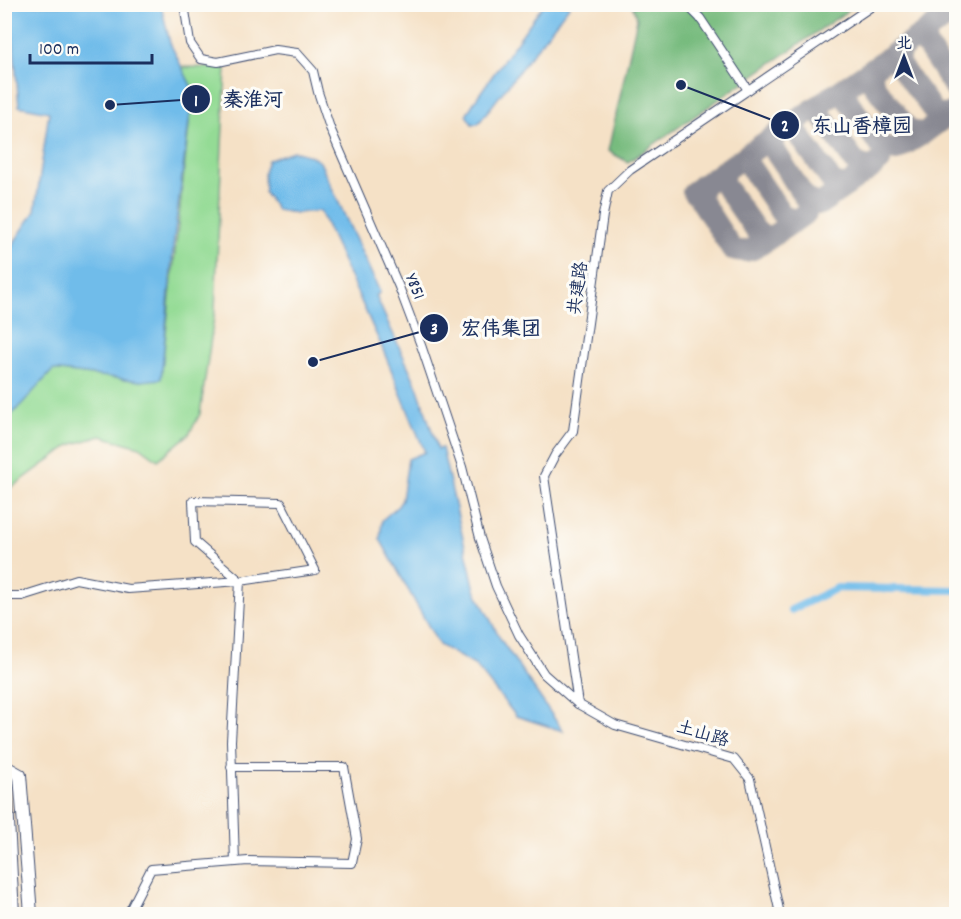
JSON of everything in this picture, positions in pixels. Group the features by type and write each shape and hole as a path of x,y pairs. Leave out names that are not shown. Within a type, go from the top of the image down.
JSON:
{"main road":[{"path":"4,766 20,775 31,915"},
{"path":"4,783 6,784 13,915"}],"street":[{"name":"Y851","path":"184,4 189,43 201,59 218,62 276,50 297,53 313,71 330,128 399,287 422,348 462,467 480,538 496,586 519,635 544,674 578,704"},
{"path":"686,4 700,18 748,90"},
{"name":"共建路","path":"578,704 544,476 555,455 573,431 608,191 630,170 875,4"},
{"path":"4,596 22,596 76,579 128,589 240,581 315,570 281,503 193,501 195,542 240,581"},
{"path":"235,862 231,741 240,581"},
{"name":"土山路","path":"578,704 615,725 734,759 750,779 780,915"},
{"path":"132,915 130,910 151,869 248,861 352,863 357,839 344,767 231,767"}],"green space":[{"path":"632,5 856,5 628,162 608,151 637,19"},
{"path":"181,67 226,68 215,310 200,414 189,434 158,460 140,447 101,436 70,445 5,490 4,422 53,370 141,381 161,378 193,90"}],"water":[{"path":"10,5 161,5 170,43 193,90 174,239 161,379 141,381 53,370 5,422 5,256 35,211 49,112 19,106"},
{"path":"543,5 570,5 478,124 472,124 466,115"},
{"path":"293,151 311,156 320,162 380,292 376,296 417,386 438,449 442,448 475,590 501,640 563,731 516,716 476,666 439,645 380,539 382,520 402,500 408,459 425,452 381,345 320,211 295,213 277,210 265,193 264,173 268,160"}],"waterway":[{"path":"791,610 837,588 956,590"}],"taxiway":[{"path":"693,192 956,11"},
{"path":"926,31 925,43 956,90"},
{"path":"900,50 898,63 935,113 947,116 956,109"},
{"path":"873,68 873,84 908,129 924,133 947,116"},
{"path":"847,86 846,98 878,143 886,148 896,150 924,133"},
{"path":"824,102 820,114 855,162 873,167 880,161"},
{"path":"798,119 796,131 833,183 846,186 873,167"},
{"path":"774,136 773,148 805,198 820,204 846,186"},
{"path":"750,152 747,158 748,164 781,213 785,217 796,220 806,213"},
{"path":"724,170 723,183 757,232 770,238 796,220"},
{"path":"702,185 700,199 732,249 748,251 770,238"}],"place":[{"name":"东山香樟园","path":"681,85"},
{"name":"秦淮河","path":"110,105"},
{"name":"宏伟集团","path":"313,362"}]}
